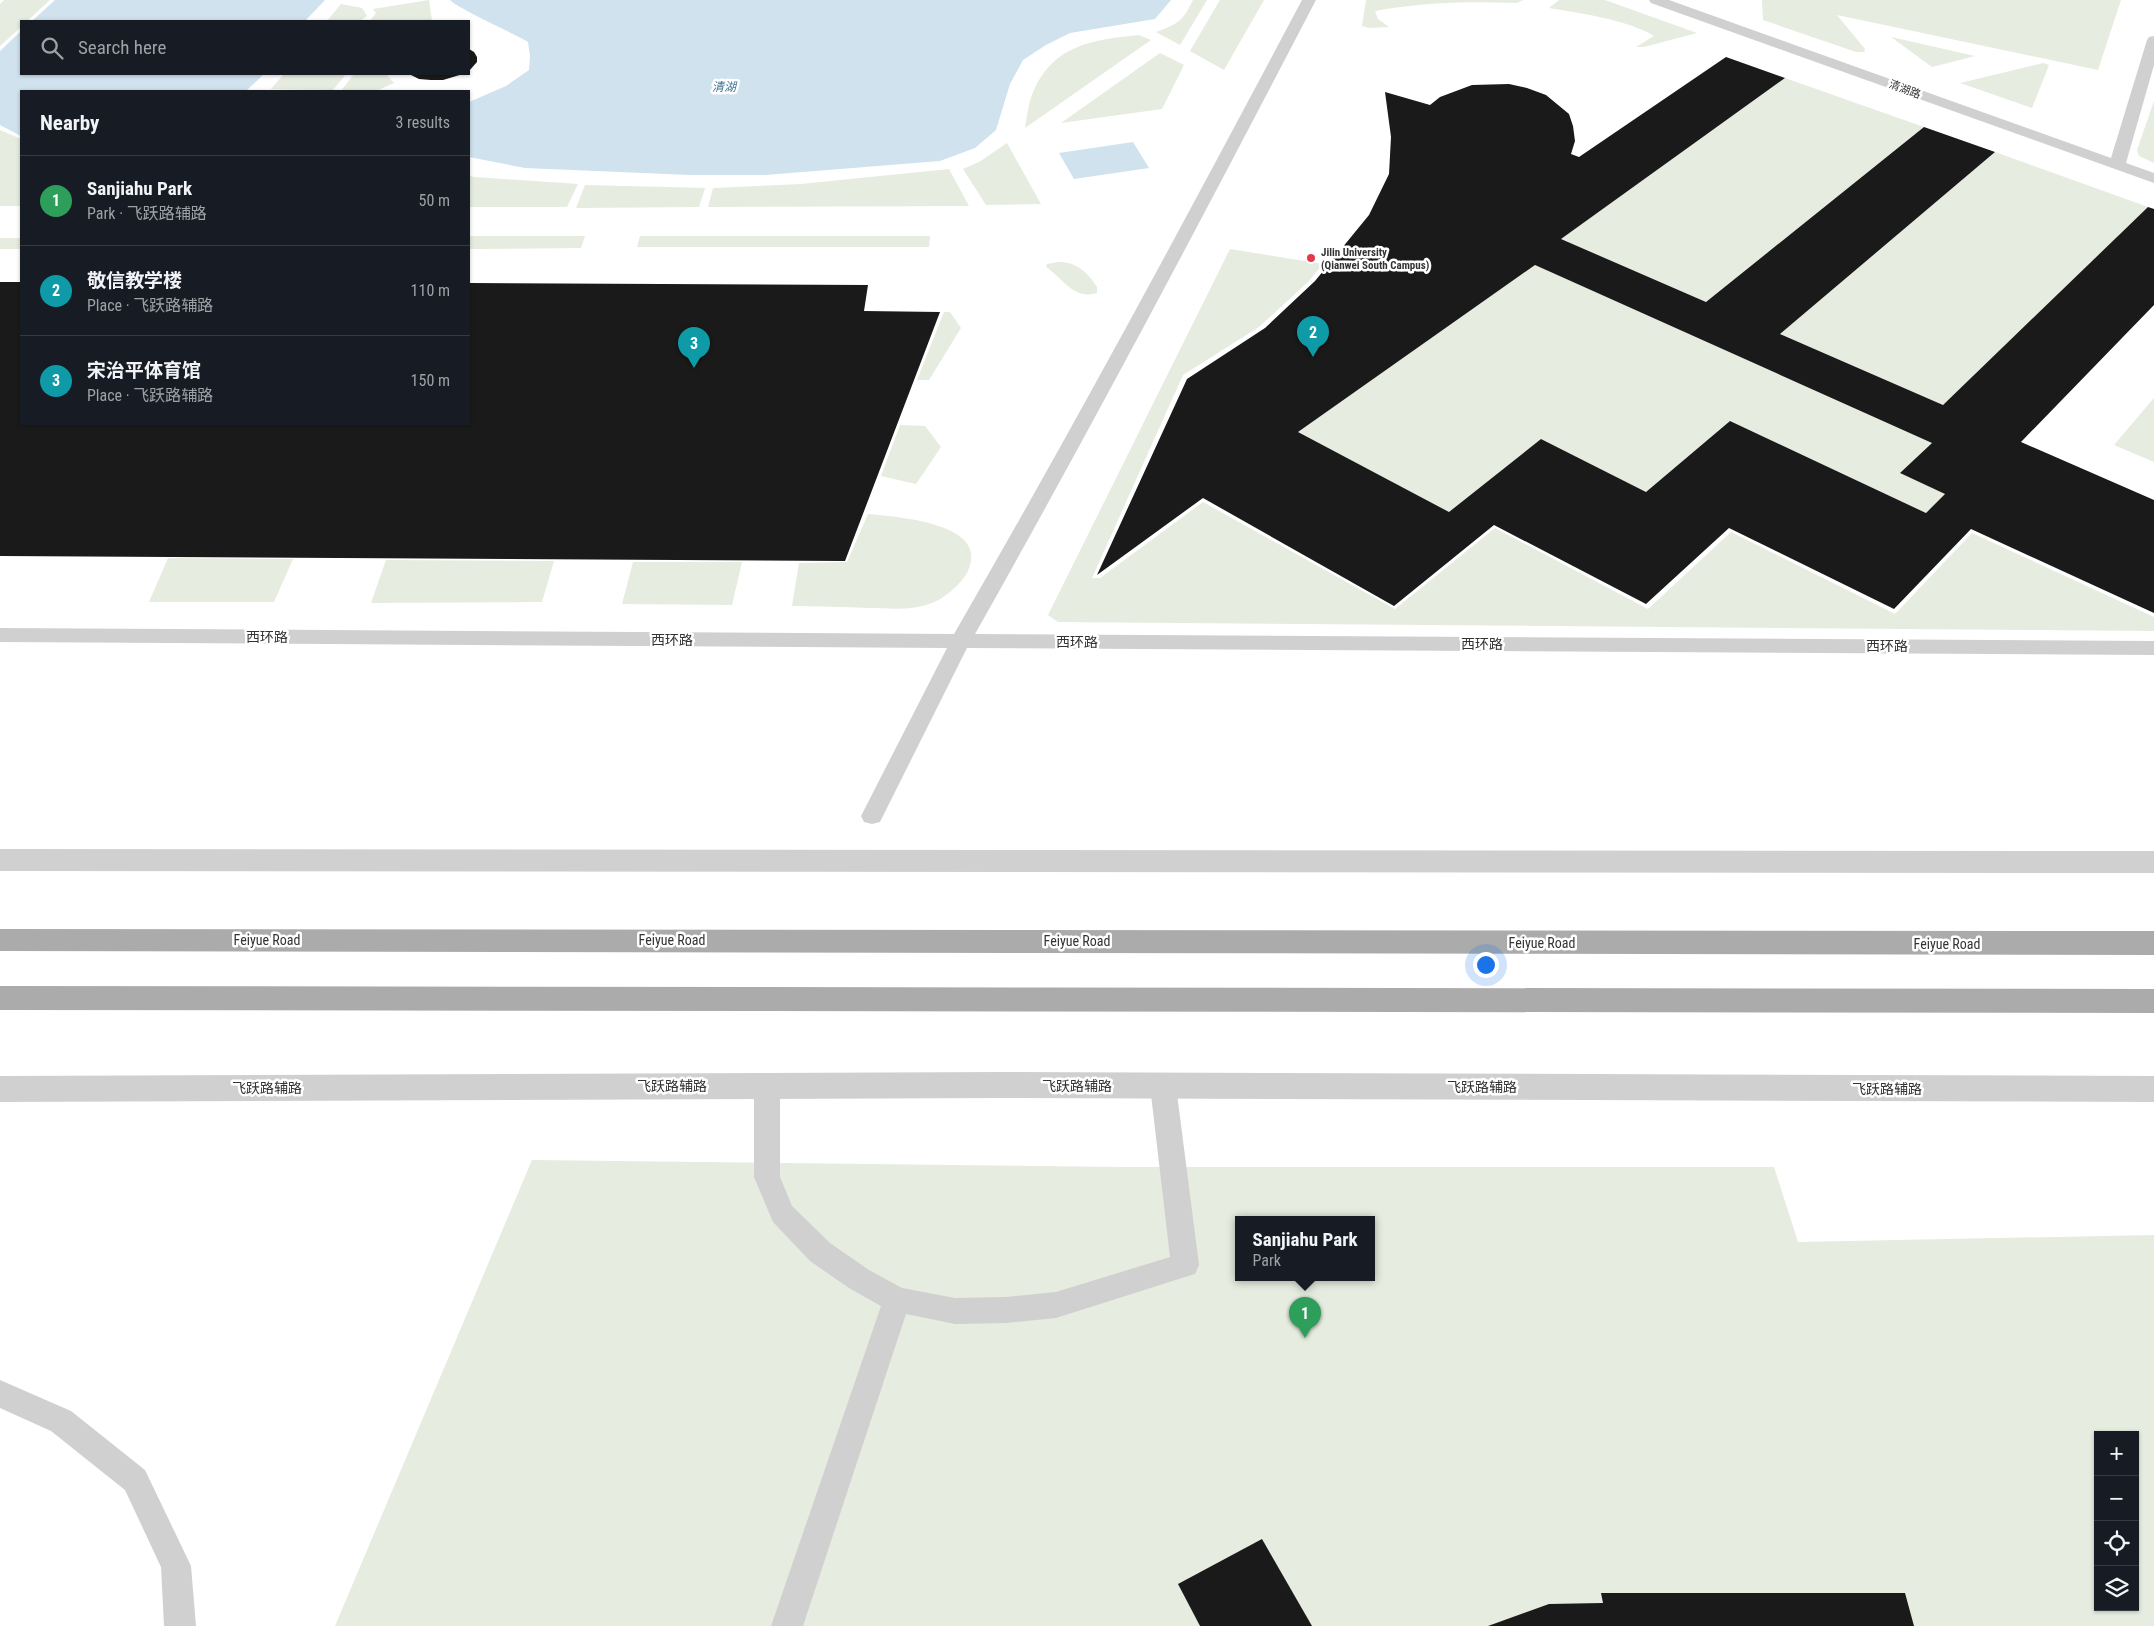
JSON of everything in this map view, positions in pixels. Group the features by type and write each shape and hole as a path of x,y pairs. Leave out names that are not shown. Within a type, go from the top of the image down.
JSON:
{"main road":[{"name":"Feiyue Road","path":"0,940 2154,943"},
{"path":"0,998 2154,1001"}],"street":[{"path":"0,860 2154,862"},
{"name":"飞跃路辅路","path":"0,1089 768,1086 2154,1089"}],"lane":[{"path":"872,816 960,642 1044,492 1310,0"},
{"name":"清湖路","path":"1656,0 2154,178"},
{"path":"2117,165 2154,40"},
{"name":"西环路","path":"0,635 2154,648"},
{"path":"768,1086 767,1177 782,1214 820,1252 859,1279 897,1300 955,1311 1006,1310 1056,1306 1185,1266 1163,1086"},
{"path":"787,1626 897,1300"},
{"path":"0,1394 61,1421 135,1480 176,1566 180,1626"}],"shaded area":[{"path":"4,0 50,0 28,20 20,20 20,28 0,46 0,4"},
{"path":"429,0 432,20 371,20 376,13 373,9"},
{"path":"1193,0 1207,0 1180,45 1156,32 1170,27 1179,21"},
{"path":"1220,0 1264,0 1224,70 1190,51"},
{"path":"1366,0 1523,0 1517,3 1463,2 1428,4 1375,11 1378,19 1389,27 1369,28 1362,26"},
{"path":"1559,0 1605,0 1697,33 1644,47 1636,47 1654,36 1644,30 1618,21 1549,8"},
{"path":"1762,0 2121,0 2098,70 1837,15 1865,49 1864,52 1856,52 1763,20"},
{"path":"341,4 362,8 367,16 361,20 328,20"},
{"path":"1139,35 1151,40 1025,128 1032,95 1040,78 1050,65 1062,55 1089,43"},
{"path":"1891,37 1975,56 1932,67"},
{"path":"1160,53 1184,65 1162,109 1061,123"},
{"path":"2043,63 2049,65 2032,108 1960,83"},
{"path":"283,75 345,75 333,90 271,89"},
{"path":"353,75 387,75 394,83 378,90 342,90"},
{"path":"1785,78 1924,127 1706,302 1561,239"},
{"path":"2154,101 2154,163 2139,156 2137,150"},
{"path":"0,130 20,139 20,206 0,206"},
{"path":"1007,143 1041,204 986,205 963,169 979,162"},
{"path":"1995,152 2148,207 1943,405 1780,334"},
{"path":"949,169 969,206 708,207 713,188 801,184"},
{"path":"470,176 578,184 567,207 470,207"},
{"path":"585,185 705,188 699,207 576,208"},
{"path":"470,236 585,236 581,248 470,249"},
{"path":"640,236 930,236 929,247 637,247"},
{"path":"0,238 20,238 20,249 0,249"},
{"path":"1230,249 1323,264 1308,282 1259,327 1183,375 1092,578 1100,578 1203,502 1395,609 1495,528 1648,609 1731,532 1895,614 1972,533 2154,617 2154,631 1058,622 1048,615"},
{"path":"1065,262 1081,269 1097,287 1097,293 1081,294 1075,291 1046,267 1047,264"},
{"path":"1535,265 1932,443 1900,473 1945,494 1926,513 1730,421 1646,492 1541,439 1449,512 1298,432"},
{"path":"944,312 950,312 961,328 929,380 917,380"},
{"path":"2154,398 2154,462 2114,445"},
{"path":"900,425 925,426 941,447 916,484 881,476"},
{"path":"868,514 919,521 955,533 967,543 971,556 964,578 945,596 934,602 914,608 792,606 799,563 847,562"},
{"path":"168,558 293,559 274,602 149,602"},
{"path":"386,560 554,561 542,602 371,603"},
{"path":"633,562 742,562 732,605 622,604"},
{"path":"532,1160 1122,1167 1774,1167 1798,1242 2154,1235 2154,1626 335,1626"}],"water":[{"path":"55,0 325,0 306,20 33,20"},
{"name":"清湖","path":"450,0 1171,0 1155,19 1070,33 1046,45 1023,60 1010,84 996,130 975,148 940,161 765,175 690,175 525,168 470,157 470,102 506,86 529,70 530,56 528,42"},
{"path":"20,32 20,75 263,75 247,90 20,90 20,135 0,125 0,51"},
{"path":"1133,142 1149,168 1074,179 1059,153"}],"building":[{"path":"470,50 477,57 477,62 470,70"},
{"path":"1726,57 1785,78 1561,239 1706,302 1924,127 1995,152 1780,334 1943,405 2148,207 2154,209 2154,305 2021,442 2154,500 2154,613 1971,529 1894,609 1729,528 1646,604 1494,525 1394,606 1203,498 1097,575 1187,379 1265,328 1315,281 1369,215 1389,174 1391,137 1385,92 1430,105 1440,97 1472,85 1509,84 1527,88 1546,95 1569,114 1575,141 1571,154 1579,157","holes":["1535,265 1932,443 1900,473 1945,494 1926,513 1730,421 1646,492 1541,439 1449,512 1298,432"]},
{"path":"411,75 460,75 443,80 419,79"},
{"path":"0,282 20,282 20,425 470,425 470,283 868,285 864,311 940,312 845,561 0,556"},
{"path":"1262,1539 1312,1626 1200,1626 1178,1584"},
{"path":"1601,1593 1905,1593 1914,1626 1488,1626 1549,1604 1603,1603"}],"place":[{"name":"Jilin University (Qianwei South Campus)","path":"1311,258"},
{"name":"敬信教学楼","path":"1313,357"},
{"name":"宋治平体育馆","path":"694,368"},
{"name":"Sanjiahu Park","path":"1305,1338"}]}
